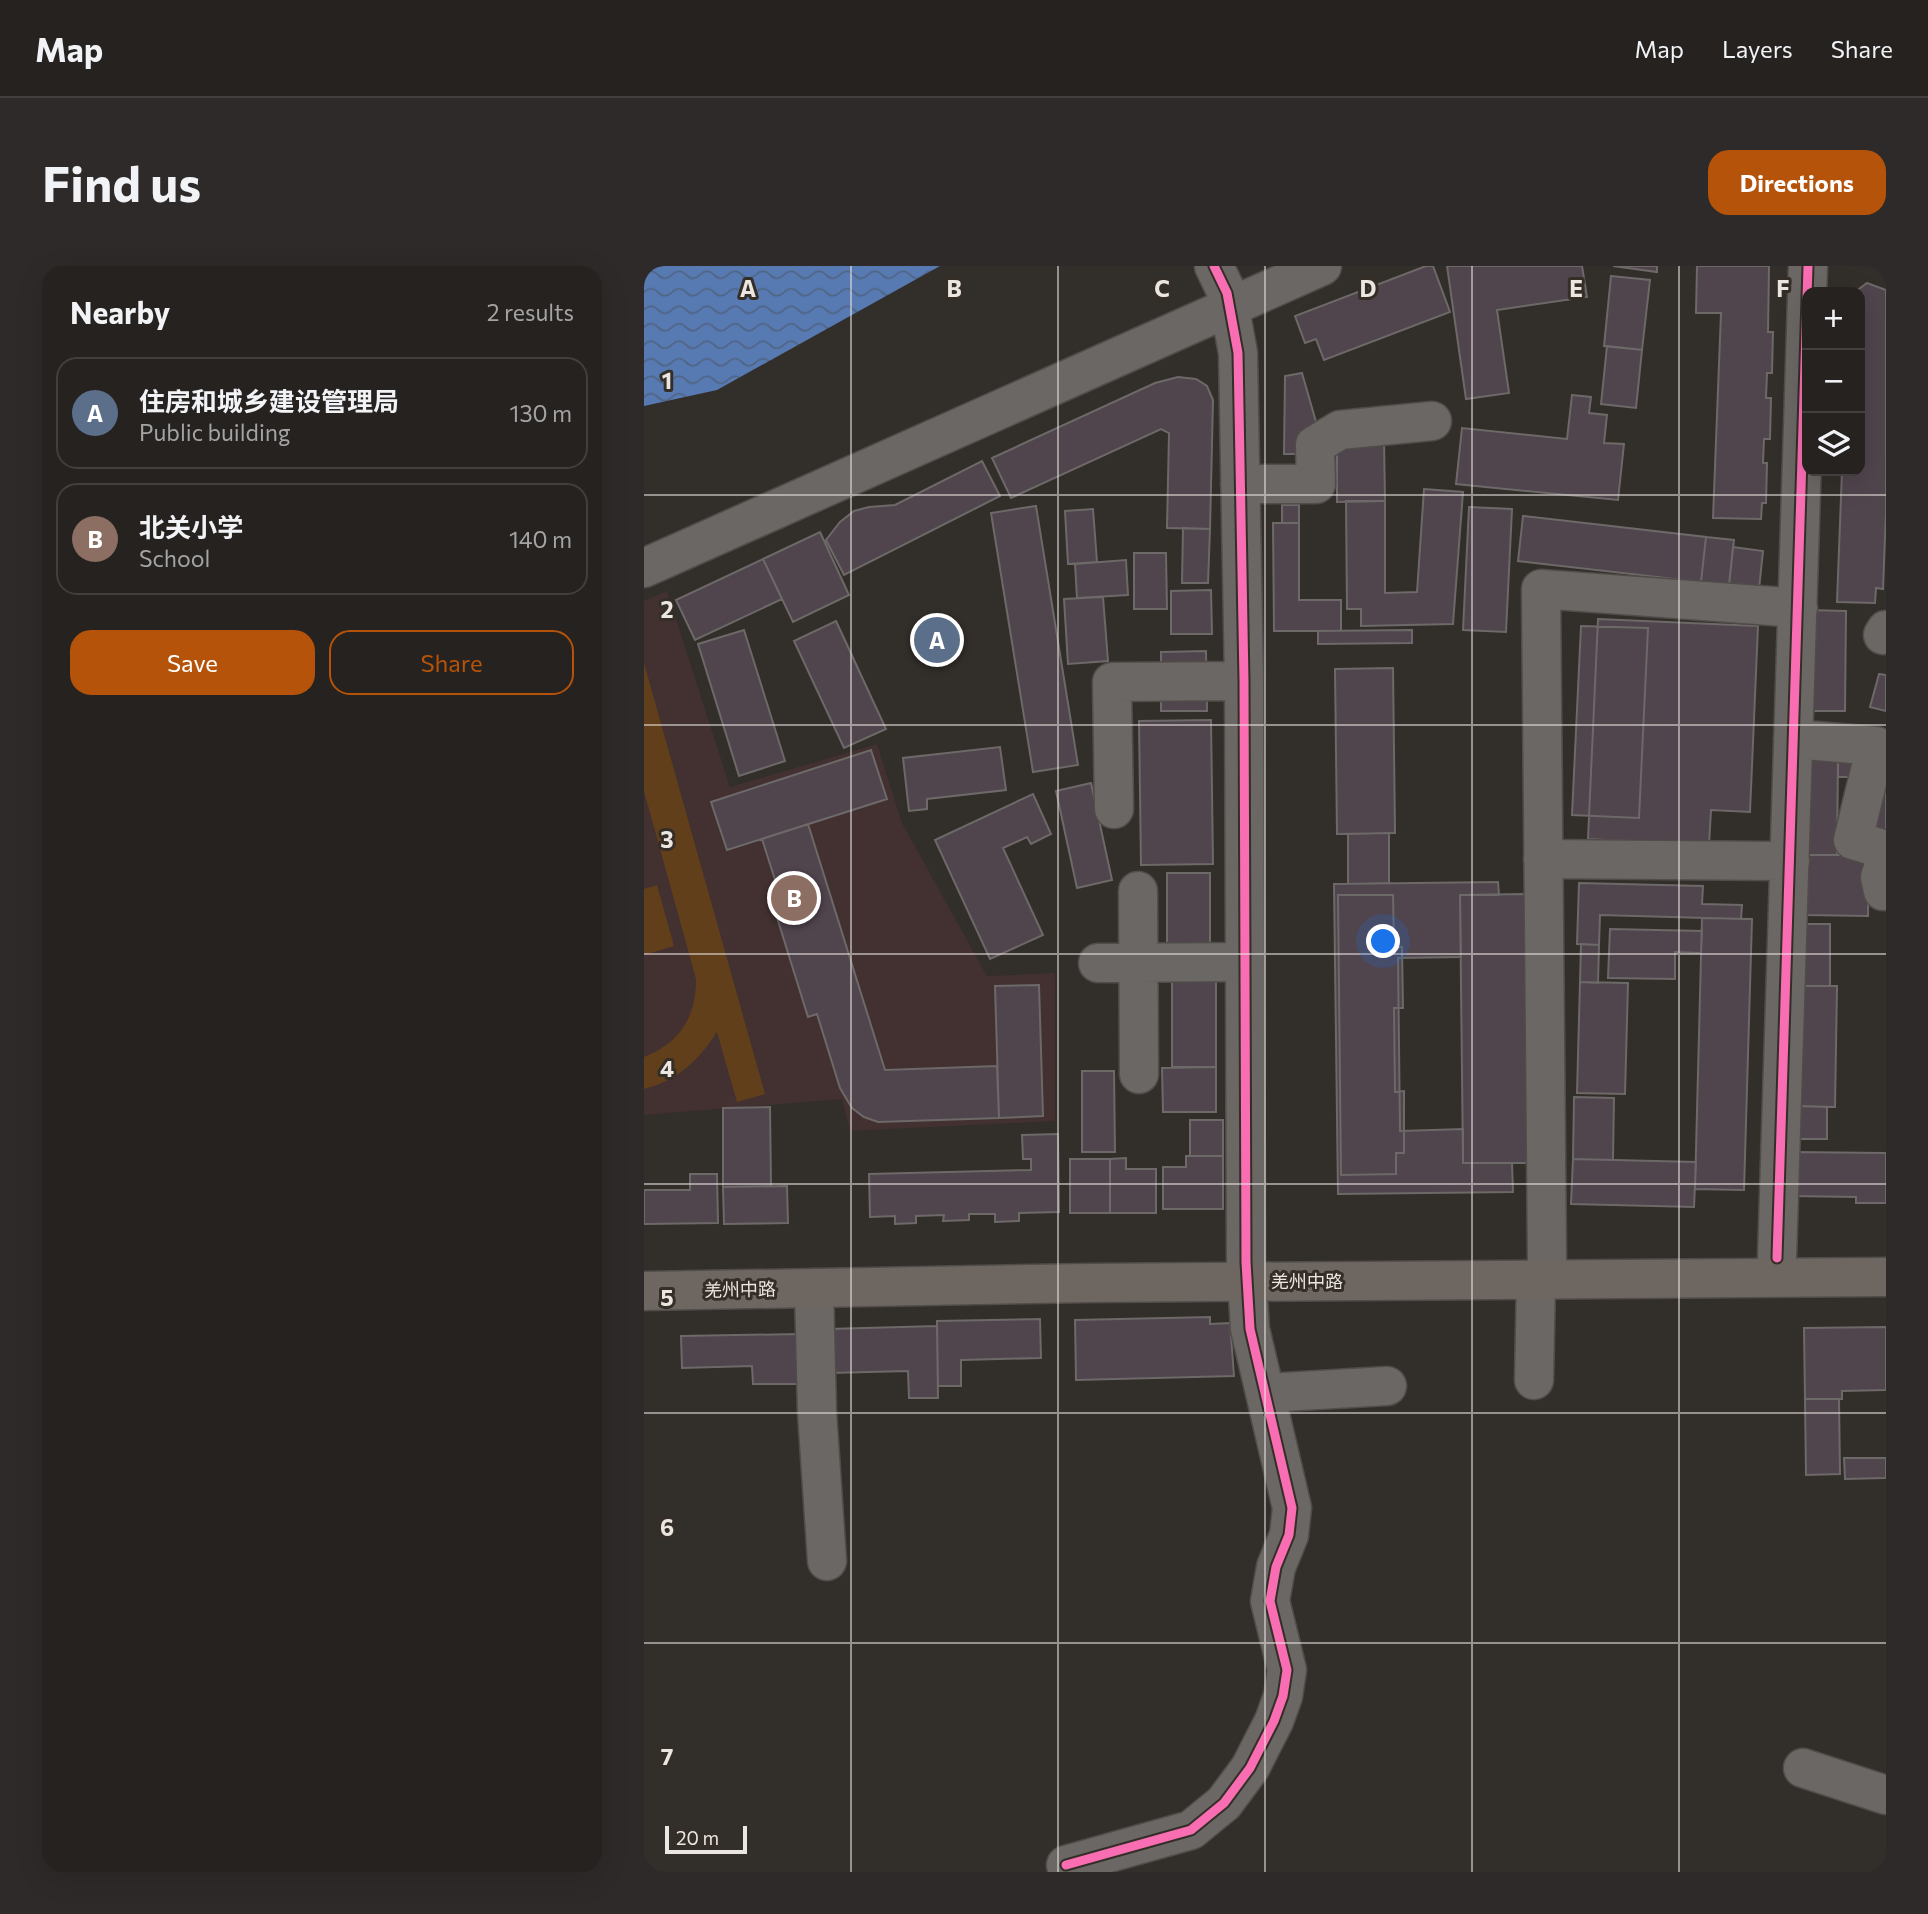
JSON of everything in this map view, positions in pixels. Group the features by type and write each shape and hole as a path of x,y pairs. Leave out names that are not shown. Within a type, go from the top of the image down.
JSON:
{"main road":[{"name":"羌州中路","path":"1542,1269 1777,1258 1886,1257"},
{"name":"羌州中路","path":"644,1271 1247,1272 1542,1269 1886,1277"},
{"name":"羌州中路","path":"644,1291 814,1288 1247,1272"}],"street":[{"path":"1066,1865 1198,1826 1224,1803 1241,1782 1274,1721 1283,1696 1287,1670 1270,1592 1276,1567 1289,1535 1292,1508 1250,1329 1247,1272 1244,681 1238,353 1227,293 1214,266"},
{"path":"644,568 1322,266"},
{"path":"1777,1258 1808,266"},
{"path":"1240,484 1316,484 1315,445 1340,430 1432,421"},
{"path":"1534,1380 1542,1269 1544,859 1541,589 1797,608"},
{"path":"1114,809 1112,682 1244,681"},
{"path":"1793,739 1876,746 1853,840 1886,850"},
{"path":"1544,859 1790,861"},
{"path":"1886,859 1880,877 1882,891 1886,891"},
{"path":"1138,891 1139,1074"},
{"path":"1098,963 1245,962"},
{"path":"814,1288 817,1412 827,1561"},
{"path":"1265,1394 1387,1386"},
{"path":"1803,1768 1886,1795"}],"shaded area":[{"path":"667,591 730,787 877,744 902,823 987,976 1055,973 1055,1121 850,1131 842,1099 644,1115 644,601"},
{"path":"644,663 765,1094 737,1102 717,1032 686,1068 667,1080 644,1089 644,1057 667,1044 684,1027 693,1005 696,979 644,791"},
{"path":"657,885 674,946 644,955 644,889"}],"water":[{"path":"644,266 940,266 717,390 644,406"}],"building":[{"path":"1426,266 1433,266 1450,312 1324,360 1316,339 1305,343 1295,316"},
{"path":"1447,266 1582,266 1587,297 1497,310 1509,393 1466,399"},
{"path":"1613,266 1657,266 1657,272"},
{"path":"1697,266 1769,266 1768,332 1773,332 1772,373 1767,373 1766,398 1771,398 1770,439 1764,439 1763,463 1767,463 1766,503 1762,503 1761,519 1713,518 1721,313 1696,313"},
{"path":"1611,276 1650,280 1642,350 1604,346"},
{"path":"1867,283 1886,290 1886,511 1883,589 1876,588 1875,603 1837,602 1842,476 1865,476 1865,287 1862,287"},
{"path":"1607,346 1642,350 1636,408 1601,404"},
{"path":"1302,373 1320,436 1299,454 1284,454 1285,376"},
{"path":"1178,377 1196,379 1207,386 1213,400 1210,529 1167,528 1169,433 1161,429 1011,498 992,458 1155,383"},
{"path":"1572,395 1591,397 1589,413 1607,415 1604,443 1624,444 1618,500 1456,484 1462,428 1567,439"},
{"path":"1384,440 1385,501 1337,502 1337,441"},
{"path":"982,461 1000,496 844,575 826,540 840,522 854,511 895,505"},
{"path":"1424,489 1463,492 1453,624 1361,626 1361,609 1347,609 1346,501 1385,501 1385,593 1417,592"},
{"path":"1282,505 1299,505 1299,523 1282,523"},
{"path":"1036,506 1078,765 1033,772 991,513"},
{"path":"1469,507 1512,509 1506,632 1463,630"},
{"path":"1093,509 1097,562 1068,564 1065,511"},
{"path":"1523,516 1706,537 1701,582 1518,561"},
{"path":"1273,523 1299,523 1299,600 1341,600 1341,631 1274,631"},
{"path":"1183,528 1210,529 1208,583 1182,583"},
{"path":"820,532 849,595 793,622 763,559"},
{"path":"1706,537 1734,540 1729,585 1701,582"},
{"path":"1733,547 1763,551 1759,589 1729,585"},
{"path":"1134,553 1166,553 1167,609 1134,609"},
{"path":"763,559 782,599 695,640 676,600"},
{"path":"1126,560 1128,595 1077,598 1075,564"},
{"path":"1211,590 1212,634 1171,634 1171,591"},
{"path":"1103,597 1108,661 1068,664 1064,599"},
{"path":"1808,610 1846,611 1845,711 1806,711"},
{"path":"1598,619 1758,626 1750,812 1711,810 1709,845 1588,839"},
{"path":"836,621 886,729 844,748 794,641"},
{"path":"1581,626 1648,628 1639,818 1572,815"},
{"path":"744,630 785,761 739,776 698,644"},
{"path":"1412,630 1412,643 1318,644 1318,631"},
{"path":"1206,651 1207,711 1161,711 1161,652"},
{"path":"1393,668 1395,833 1337,834 1335,669"},
{"path":"1879,674 1886,675 1886,711 1870,707"},
{"path":"1211,720 1213,864 1141,865 1139,721"},
{"path":"1000,747 1006,790 927,799 927,809 909,811 903,758"},
{"path":"871,750 887,799 727,850 711,802"},
{"path":"1886,755 1886,833 1867,828"},
{"path":"1807,757 1838,758 1837,855 1806,855"},
{"path":"1838,758 1854,758 1854,777 1838,777"},
{"path":"1091,783 1112,880 1077,888 1056,791"},
{"path":"1033,794 1051,834 1031,844 1027,837 1003,848 1043,935 990,959 935,840"},
{"path":"808,824 885,1070 997,1066 999,1118 878,1122 864,1117 852,1108 840,1088 817,1014 808,1017 774,908 783,905 762,839"},
{"path":"1389,833 1389,883 1348,884 1348,834"},
{"path":"1806,855 1869,855 1868,916 1805,915"},
{"path":"1167,873 1210,873 1210,947 1167,948"},
{"path":"1498,882 1499,895 1460,895 1461,957 1398,958 1400,1131 1463,1129 1463,1163 1512,1163 1513,1192 1338,1194 1334,884"},
{"path":"1579,883 1703,886 1702,904 1742,905 1741,919 1600,915 1599,945 1577,944"},
{"path":"1526,894 1529,1163 1463,1163 1460,895"},
{"path":"1338,895 1393,895 1394,947 1402,947 1403,1008 1394,1008 1395,1092 1404,1091 1404,1153 1396,1153 1396,1174 1341,1175"},
{"path":"1702,918 1752,919 1744,1190 1695,1189"},
{"path":"1801,924 1830,924 1830,986 1800,986"},
{"path":"1610,929 1702,931 1701,953 1675,952 1675,979 1608,978"},
{"path":"1581,944 1599,945 1598,983 1580,982"},
{"path":"1216,980 1216,1067 1172,1067 1172,981"},
{"path":"1580,982 1628,983 1625,1094 1577,1093"},
{"path":"1039,985 1043,1116 999,1118 995,986"},
{"path":"1800,986 1837,986 1835,1107 1798,1106"},
{"path":"1216,1067 1216,1112 1163,1112 1162,1068"},
{"path":"1082,1071 1114,1071 1115,1152 1082,1152"},
{"path":"1574,1097 1614,1098 1613,1160 1573,1159"},
{"path":"1798,1106 1827,1107 1827,1139 1797,1139"},
{"path":"770,1107 771,1186 723,1187 723,1108"},
{"path":"1190,1120 1223,1120 1223,1156 1190,1156"},
{"path":"1058,1134 1059,1212 1019,1213 1019,1221 995,1222 995,1214 969,1214 969,1220 943,1221 944,1215 916,1216 916,1223 895,1224 895,1216 870,1217 869,1174 1031,1170 1031,1159 1023,1159 1022,1135"},
{"path":"1791,1152 1886,1153 1886,1203 1856,1203 1856,1197 1790,1196"},
{"path":"1186,1156 1223,1156 1223,1209 1163,1209 1163,1167 1186,1167"},
{"path":"1126,1158 1126,1169 1156,1169 1156,1213 1110,1213 1110,1159"},
{"path":"1070,1159 1110,1159 1110,1213 1070,1213"},
{"path":"1573,1159 1696,1162 1694,1207 1571,1204"},
{"path":"690,1174 717,1174 718,1223 644,1224 644,1190 690,1190"},
{"path":"787,1186 788,1223 724,1224 723,1187"},
{"path":"1210,1317 1210,1324 1230,1323 1234,1376 1076,1380 1075,1320"},
{"path":"1040,1319 1041,1358 961,1360 961,1386 938,1386 937,1321"},
{"path":"937,1326 938,1398 909,1398 908,1371 830,1373 829,1329"},
{"path":"1886,1327 1886,1390 1842,1391 1842,1399 1805,1399 1804,1328"},
{"path":"799,1334 801,1384 753,1384 752,1366 682,1368 681,1336"},
{"path":"1805,1399 1839,1399 1840,1474 1806,1475"},
{"path":"1844,1458 1886,1458 1886,1478 1845,1479"}],"cycle path":[{"path":"1066,1865 1191,1830 1224,1803 1250,1768 1274,1721 1283,1696 1287,1670 1270,1601 1276,1567 1289,1535 1292,1508 1250,1329 1246,1262 1244,681 1238,353 1227,293 1214,266"},
{"path":"1777,1258 1808,266"}],"place":[{"name":"住房和城乡建设管理局","path":"937,640"},
{"name":"北关小学","path":"794,898"}]}
